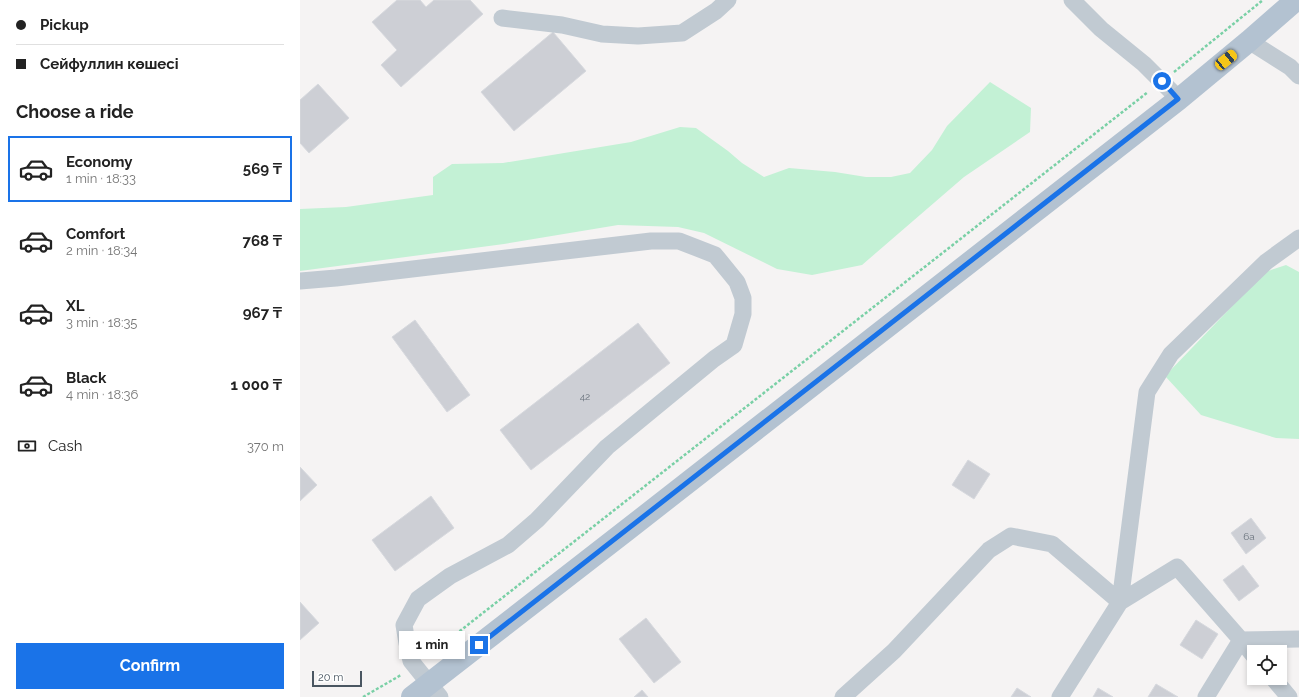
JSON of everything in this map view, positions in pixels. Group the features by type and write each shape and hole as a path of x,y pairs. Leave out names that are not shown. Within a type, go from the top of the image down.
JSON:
{"main road":[{"path":"412,697 435,690 1178,99 1249,41 1296,0"}],"street":[{"path":"502,18 562,25 602,34 638,36 682,33 716,11 728,0"},
{"path":"1072,0 1101,29 1144,64 1178,99"},
{"path":"1249,41 1290,67 1299,76"},
{"path":"1060,697 1120,602 1147,392 1171,354 1266,262 1299,239"},
{"path":"300,281 651,241 679,242 715,255 737,282 743,298 743,314 734,345 714,359 607,447 537,520 508,545 450,576 418,600 404,625 407,643 411,661 435,690"},
{"path":"843,697 894,651 989,550 1011,536 1052,544 1120,602"},
{"path":"1120,602 1177,567 1247,647"},
{"path":"1241,640 1299,639"},
{"path":"1206,697 1241,640"},
{"path":"1279,685 1289,697"}],"path":[{"path":"363,697 415,666 1162,81 1263,0"}],"green space":[{"path":"990,82 1031,108 1030,132 964,177 862,265 812,275 777,269 704,233 678,227 618,225 504,244 300,271 300,209 346,207 433,195 433,177 452,164 503,163 631,142 680,127 696,128 742,163 764,177 789,168 835,172 866,177 891,177 910,173 932,150 947,126"},
{"path":"1286,265 1299,272 1299,439 1276,438 1201,415 1165,376 1265,272"}],"building":[{"path":"397,0 420,0 426,7 434,0 470,0 483,14 401,87 381,65 397,50 372,22"},
{"path":"553,32 586,71 514,131 481,92"},
{"path":"318,84 349,118 309,153 300,143 300,100"},
{"path":"415,320 470,395 447,412 392,337"},
{"path":"638,323 670,363 531,470 500,430"},
{"path":"968,460 990,474 974,499 952,485"},
{"path":"300,467 317,485 300,501"},
{"path":"431,496 454,528 395,571 372,540"},
{"path":"1251,518 1266,538 1246,554 1231,533"},
{"path":"1243,565 1259,586 1239,601 1223,580"},
{"path":"300,602 319,623 300,640"},
{"path":"646,618 681,662 654,683 619,639"},
{"path":"1196,620 1218,634 1202,659 1180,645"},
{"path":"1156,684 1178,697 1148,697"},
{"path":"1017,688 1031,697 1011,697"},
{"path":"1098,688 1113,697 1093,697"},
{"path":"642,690 648,697 634,697"}],"route":[{"path":"479,645 1178,99 1162,81"}]}
